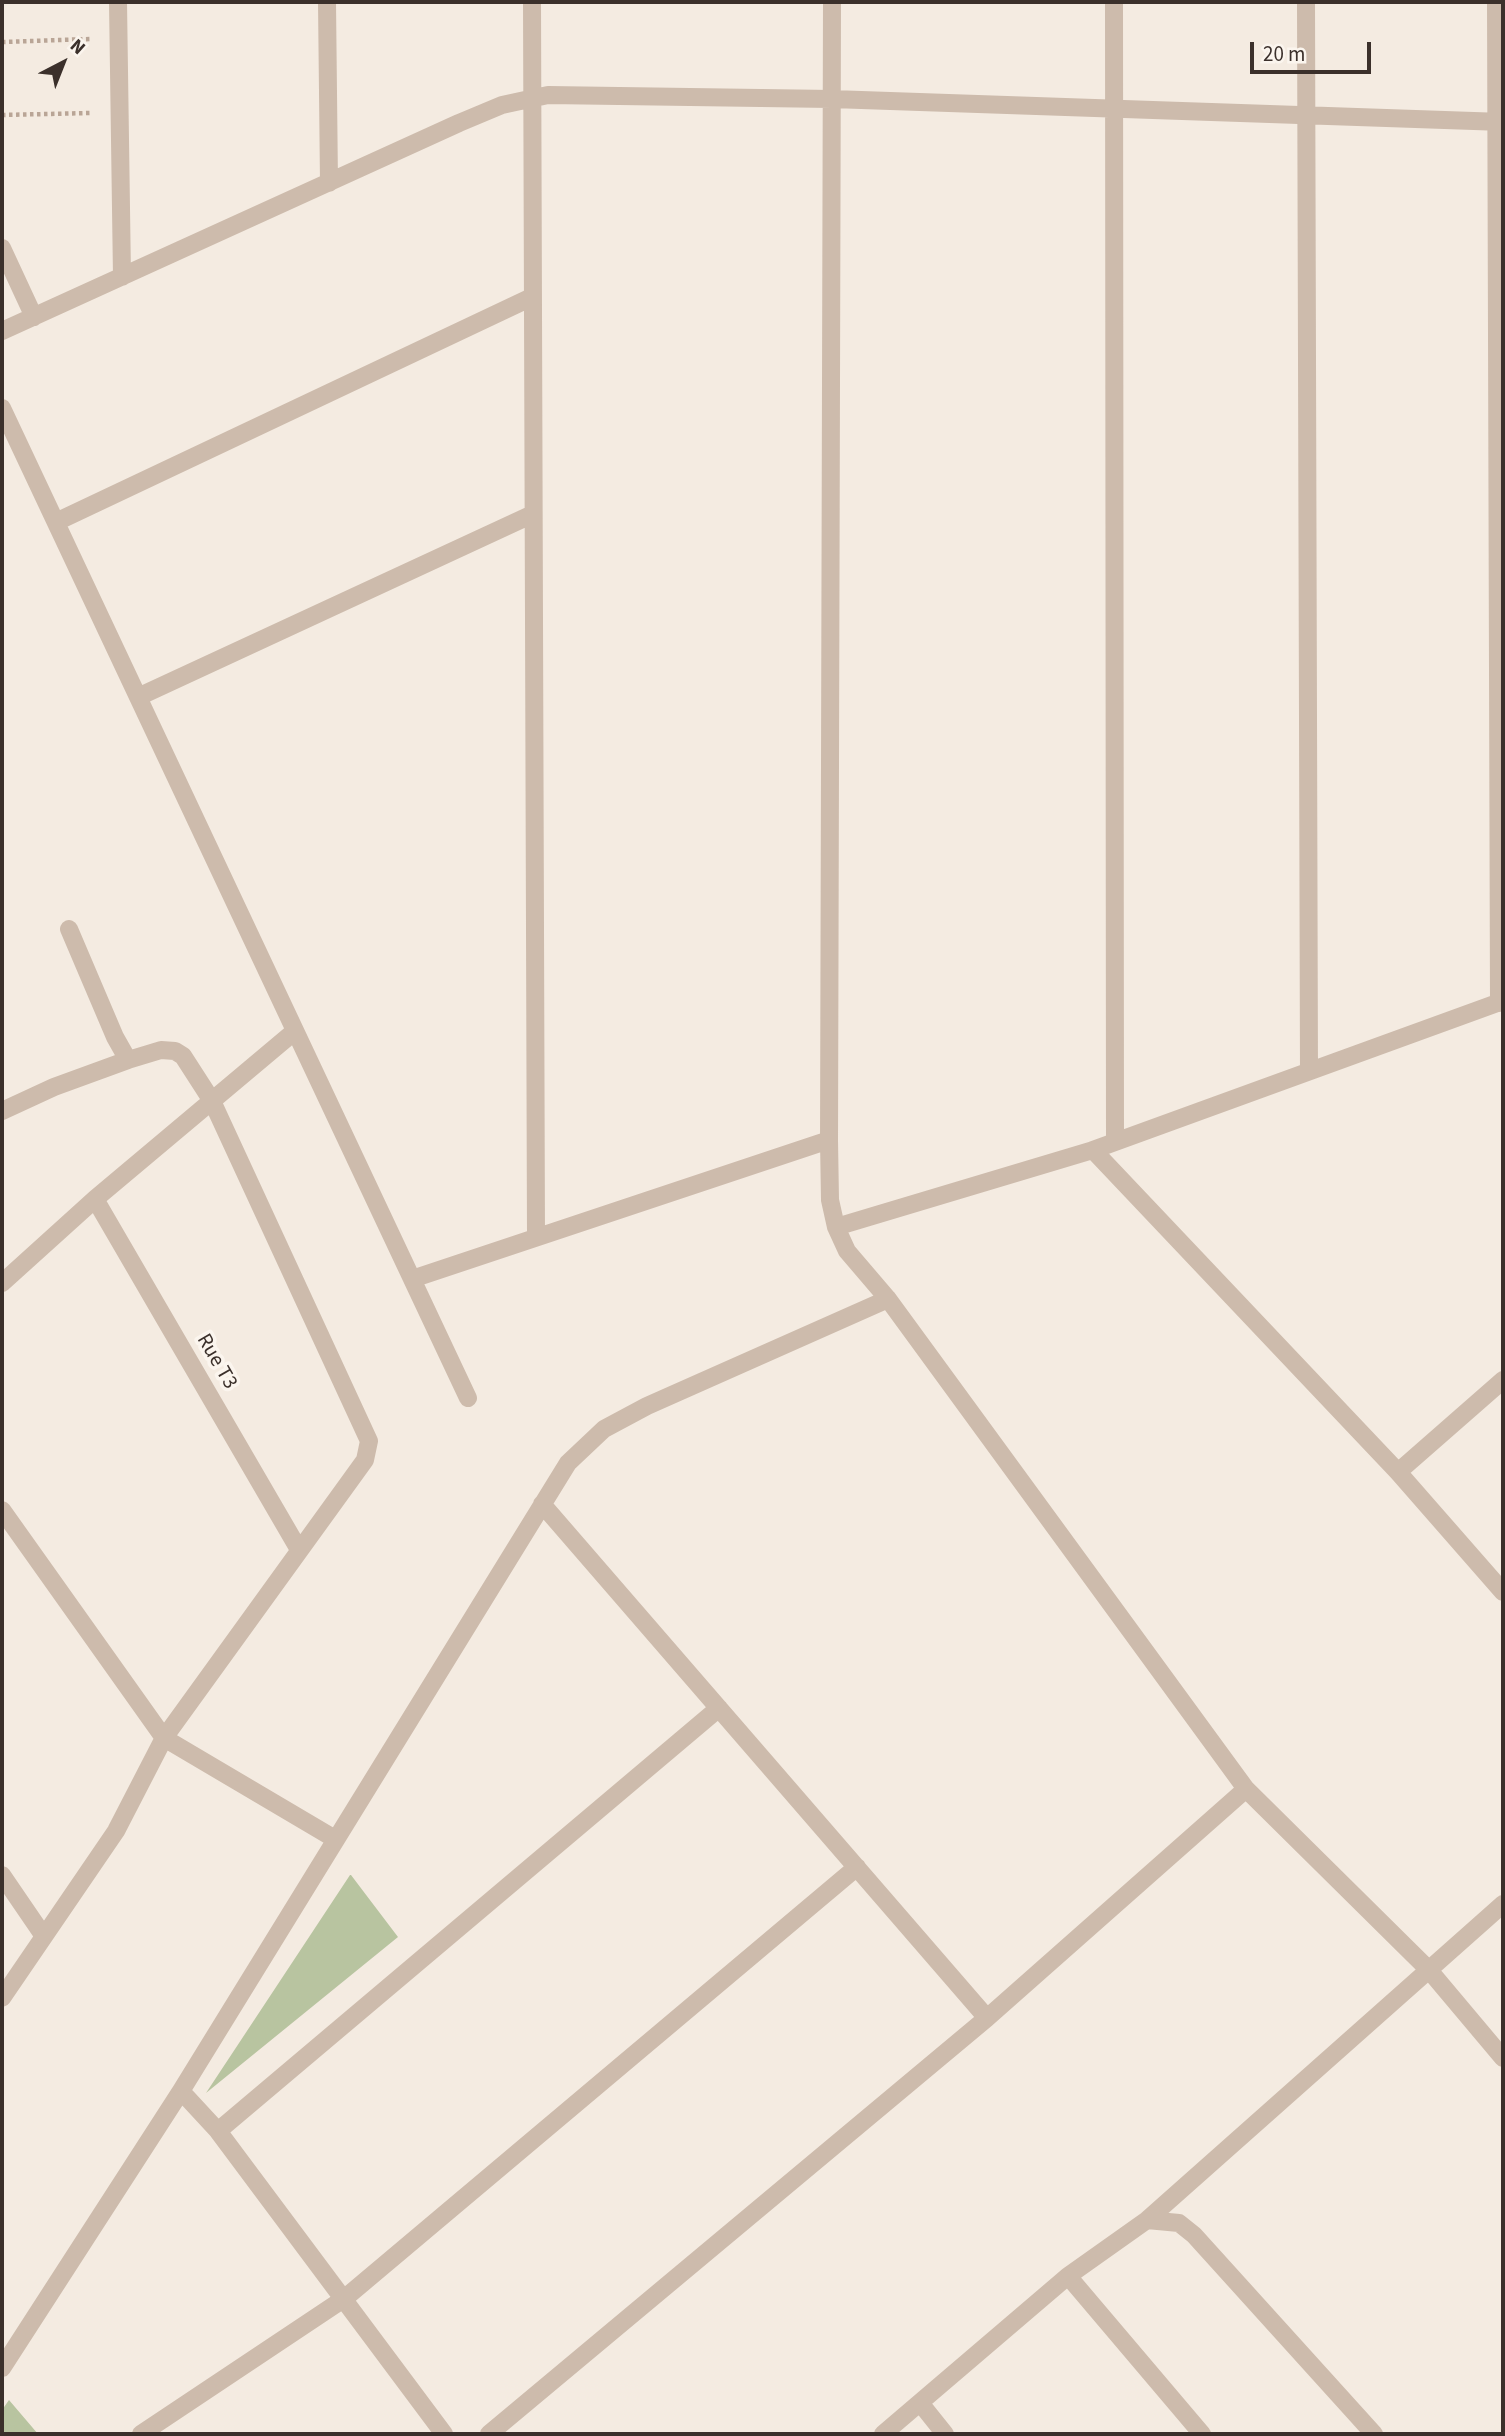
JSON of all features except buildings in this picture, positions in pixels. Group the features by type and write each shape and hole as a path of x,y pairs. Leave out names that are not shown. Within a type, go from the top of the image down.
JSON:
{"street":[{"path":"118,2 122,276"},
{"path":"327,2 329,183"},
{"path":"532,2 531,297 537,1237"},
{"path":"832,2 829,1140 830,1200 836,1227 847,1251 888,1299 1246,1789 1429,1970 1503,2057"},
{"path":"1114,2 1115,1141"},
{"path":"1306,2 1309,1071"},
{"path":"836,1227 1093,1150 1501,1002 1500,122 1496,2"},
{"path":"2,331 480,114 548,95 832,99 1500,122"},
{"path":"2,248 34,317"},
{"path":"55,522 531,297"},
{"path":"2,408 468,1398"},
{"path":"138,697 533,514"},
{"path":"69,929 115,1037 128,1060"},
{"path":"2,1283 95,1199 296,1031"},
{"path":"2,1111 54,1087 94,1075 128,1060 161,1050 175,1051 183,1056 212,1101 369,1441 365,1460 298,1548 164,1738 116,1831 2,1998"},
{"path":"412,1279 829,1140"},
{"path":"1093,1150 1398,1472 1503,1592"},
{"name":"Rue T3","path":"95,1199 298,1548"},
{"path":"2,2368 181,2091 568,1463 604,1429 647,1406 888,1299"},
{"path":"1398,1472 1503,1380"},
{"path":"542,1504 987,2018"},
{"path":"2,1510 164,1738 335,1839"},
{"path":"218,2131 719,1709"},
{"path":"489,2434 987,2018 1246,1789"},
{"path":"141,2434 345,2298 857,1867"},
{"path":"2,1875 43,1935"},
{"path":"883,2434 1068,2276 1147,2220 1503,1904"},
{"path":"181,2091 218,2131 444,2434"},
{"path":"1147,2220 1180,2223 1194,2235 1374,2434"},
{"path":"1068,2276 1202,2434"},
{"path":"921,2404 945,2434"}],"path":[{"path":"2,42 119,38"},
{"path":"2,115 119,113"}],"green space":[{"path":"350,1875 398,1937 206,2093"},
{"path":"9,2400 38,2434 2,2434 2,2410"}]}
